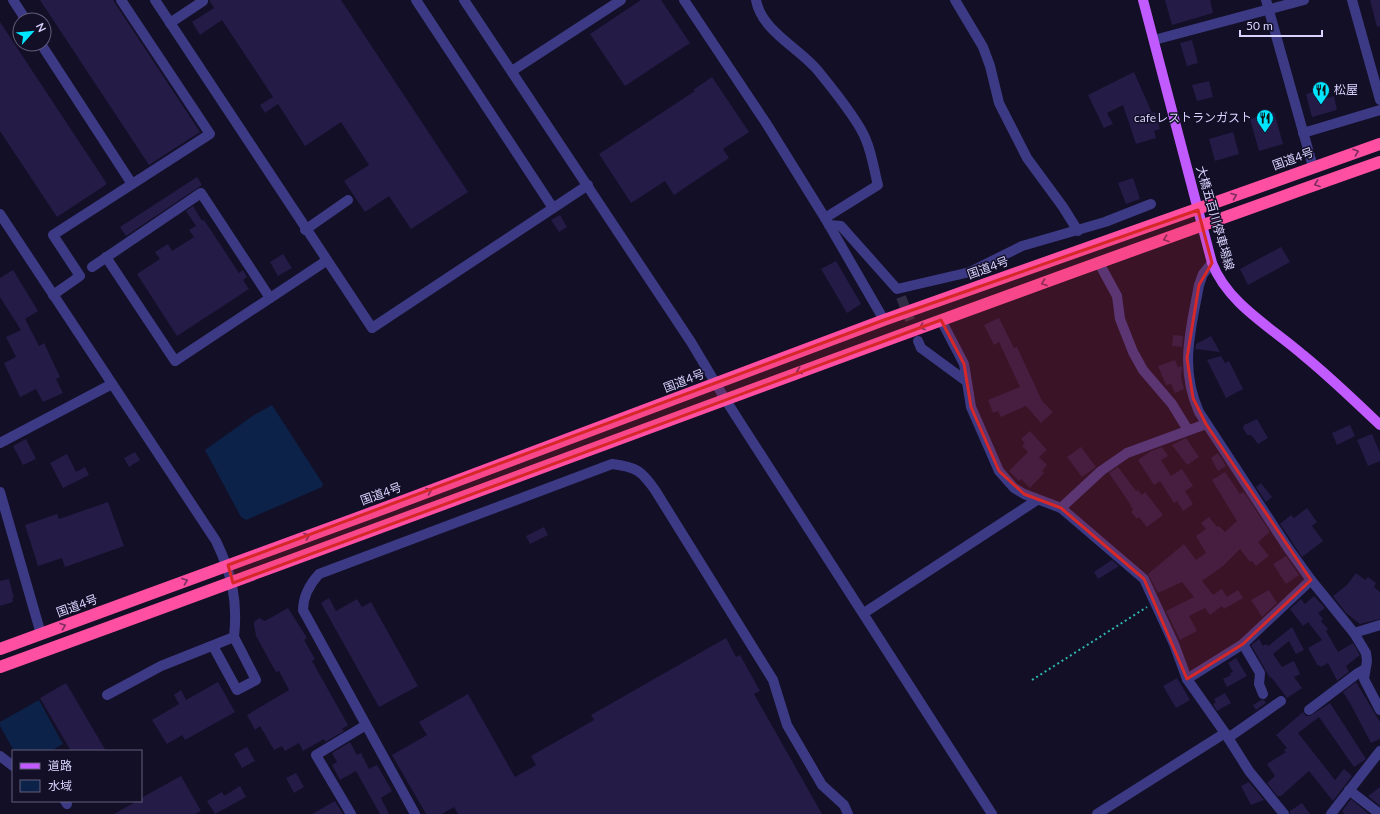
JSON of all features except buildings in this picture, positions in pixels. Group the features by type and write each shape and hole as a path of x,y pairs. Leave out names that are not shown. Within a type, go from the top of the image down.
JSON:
{"highway":[{"name":"国道4号","path":"0,649 398,503 884,320 1198,210 1313,167 1380,144"},
{"path":"0,668 233,583 725,399 1380,162"}],"main road":[{"name":"大橋五百川停車場線","path":"1143,0 1212,263 1218,278 1234,299 1341,386 1380,425"}],"street":[{"path":"13,0 21,12"},
{"path":"53,295 80,276 53,235 210,134 121,0"},
{"path":"155,0 305,230 372,328 588,185"},
{"path":"416,0 553,208"},
{"path":"464,0 588,185 992,814"},
{"path":"512,71 621,0"},
{"path":"684,0 766,123 827,221 884,320"},
{"path":"756,0 763,17 772,30 794,47 819,72 862,131 869,149 878,185 827,221"},
{"path":"955,0 983,47 990,66 999,103 1027,158 1063,207 1078,231"},
{"path":"1154,40 1267,4 1304,0"},
{"path":"1352,0 1380,100"},
{"path":"170,23 203,1"},
{"path":"1267,4 1313,167"},
{"path":"47,52 132,184"},
{"path":"1303,133 1380,110"},
{"path":"92,267 201,193 270,298"},
{"path":"305,230 348,200"},
{"path":"827,221 841,226 899,293 970,272 1022,246 1078,231 1151,204"},
{"path":"0,214 216,541 228,565 233,583 237,614 234,637 256,680 237,690 213,646"},
{"path":"106,257 174,361 326,261"},
{"path":"1099,263 1117,296 1120,319 1133,352 1143,370 1172,404 1188,430"},
{"path":"1212,263 1202,274 1199,285 1187,358 1192,393 1206,424 1311,580 1354,633 1366,653 1367,661 1364,679 1380,710"},
{"path":"941,320 964,364 973,413 999,471 1014,488 1037,500 1062,508 1144,579 1174,644 1187,679 1227,735 1249,771 1284,814"},
{"path":"918,341 922,348 966,381"},
{"path":"0,443 112,384"},
{"path":"1062,508 1101,471 1127,453 1206,424"},
{"path":"415,814 303,610 303,603 307,590 319,574 612,464 638,469 644,474 655,490 773,680 787,725 822,785 844,805 848,814"},
{"path":"0,492 2,504 41,634"},
{"path":"864,614 1037,500"},
{"path":"1187,679 1243,644 1311,580"},
{"path":"1354,633 1380,625"},
{"path":"107,695 161,666 234,637"},
{"path":"1243,644 1260,673 1259,684 1263,694"},
{"path":"1309,710 1358,673 1365,670"},
{"path":"1097,814 1281,701"},
{"path":"351,814 316,755 366,725"},
{"path":"1331,814 1380,751"},
{"path":"0,756 12,765"},
{"path":"1349,790 1380,814"}],"path":[{"path":"1032,680 1155,602"}],"highlighted area":[{"path":"1198,210 1212,263 1199,285 1187,358 1193,398 1206,424 1311,580 1243,644 1187,679 1144,579 1061,508 1024,494 999,471 971,407 964,364 941,320 233,583 228,565 884,320"}],"water":[{"path":"272,405 323,484 322,487 246,520 241,517 205,450 254,415"},
{"path":"39,700 63,744 53,750 13,750 0,726 0,722"}],"tunnel":[{"path":"901,297 917,338"}],"place":[{"name":"松屋","path":"1321,105"},
{"name":"cafeレストランガスト","path":"1265,133"}]}
